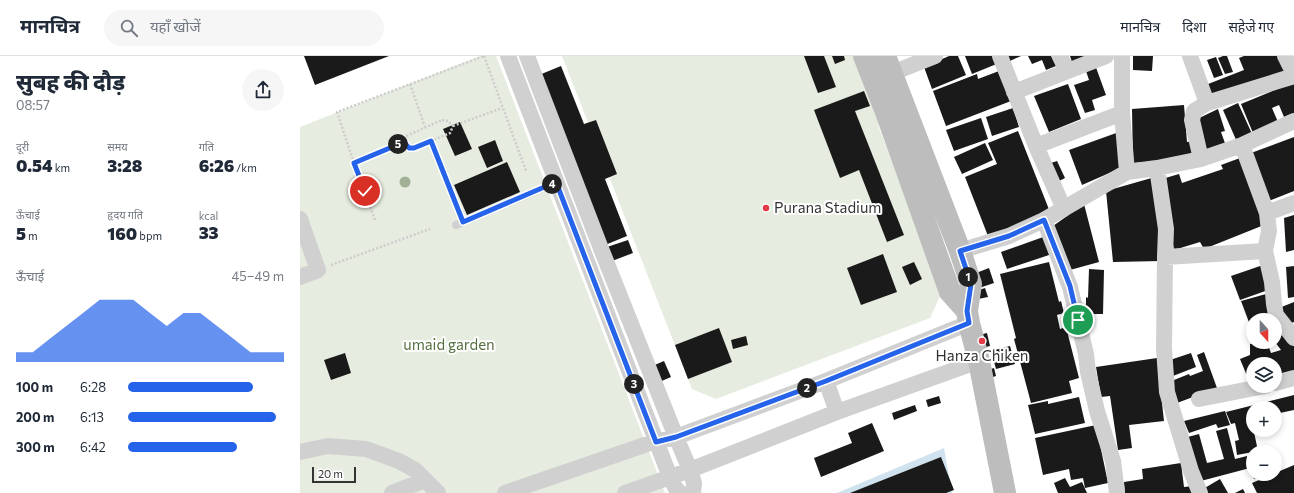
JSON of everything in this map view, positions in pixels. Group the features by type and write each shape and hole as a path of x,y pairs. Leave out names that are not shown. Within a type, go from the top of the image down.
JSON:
{"street":[{"path":"508,56 656,442 670,477 676,489 680,493"},
{"path":"527,56 600,246 690,470 694,483 693,493"},
{"path":"864,56 886,112 950,292 968,317"},
{"path":"934,56 889,64 960,251 971,284 968,317 979,361 1005,493"},
{"path":"1000,56 1036,146 1064,209"},
{"path":"1060,56 1067,71"},
{"path":"1014,92 1106,56"},
{"path":"1122,56 1122,113 1127,172"},
{"path":"1190,56 1207,103"},
{"path":"1200,160 1192,120 1194,111 1207,103 1294,75 1285,56"},
{"path":"1036,146 1122,113"},
{"path":"960,251 1009,236 1044,220 1127,172 1200,160 1242,145 1294,121"},
{"path":"1242,145 1267,213 1269,231 1265,251 1272,282 1276,314 1294,338"},
{"path":"1157,168 1166,229 1164,348 1168,392 1191,471 1200,493"},
{"path":"1267,213 1294,203"},
{"path":"300,219 318,270 300,277"},
{"path":"1044,220 1070,286 1086,354 1088,372 1113,461 1117,493"},
{"path":"1165,257 1265,251"},
{"path":"505,493 656,442 676,437 826,381 968,317"},
{"path":"625,493 690,470 837,412 979,361"},
{"path":"1282,381 1294,378"},
{"path":"826,381 837,412"},
{"path":"1199,399 1246,390"},
{"path":"300,452 328,446 366,449 400,461 415,470 438,493"},
{"path":"400,491 425,480"}],"lane":[{"path":"459,224 556,182"}],"path":[{"path":"375,220 354,163 338,112 484,56 526,171"},
{"path":"410,84 425,127"},
{"path":"453,126 448,121 442,120 404,137 404,142 409,148 414,148 450,133 453,126 502,108"},
{"path":"431,141 459,224"},
{"path":"354,163 404,142"},
{"path":"318,270 430,229"}],"green space":[{"name":"umaid garden","path":"480,56 496,56 665,493 300,493 300,127"},
{"name":"Purana Stadium","path":"562,56 871,56 894,119 878,125 942,292 930,318 716,399 692,389"}],"water":[{"path":"944,448 952,493 837,493"}],"building":[{"path":"304,56 389,56 315,85"},
{"path":"804,56 824,56 836,87 818,93"},
{"path":"832,56 844,56 845,60 835,64"},
{"path":"949,56 958,56 966,75 932,89 924,67"},
{"path":"965,56 996,56 999,63 972,74"},
{"path":"1008,56 1021,56 1010,61"},
{"path":"1028,56 1051,56 1056,66 1046,70 1042,60 1032,64"},
{"path":"1070,56 1096,56 1073,65"},
{"path":"1133,56 1153,56 1152,71 1133,70"},
{"path":"1227,56 1233,72 1225,74 1218,58"},
{"path":"1244,56 1281,56 1290,74 1209,99 1203,86 1244,70 1239,58"},
{"path":"1216,57 1223,75 1214,78 1207,60"},
{"path":"1094,62 1106,95 1092,100 1095,110 1085,113 1074,85 1089,80 1084,65"},
{"path":"561,66 584,124 596,120 617,174 605,179 627,236 605,245 539,75"},
{"path":"999,71 1011,101 946,126 933,91 977,74 978,79"},
{"path":"1294,82 1294,113 1284,117 1279,105 1272,108 1278,122 1253,133 1241,104"},
{"path":"1068,84 1081,119 1049,132 1034,96"},
{"path":"864,91 870,106 855,111 904,235 887,242 859,170 840,178 814,110"},
{"path":"1238,103 1253,136 1237,142 1223,110"},
{"path":"1184,105 1187,142 1193,141 1194,158 1133,163 1132,109"},
{"path":"1013,108 1019,127 992,136 986,117"},
{"path":"1218,109 1225,131 1221,132 1226,146 1207,153 1195,120"},
{"path":"981,118 988,139 954,151 946,130"},
{"path":"460,122 472,149 455,156 443,129"},
{"path":"1018,131 1050,212 988,236 965,177 997,164 988,143"},
{"path":"1119,132 1123,167 1082,185 1069,150"},
{"path":"1294,137 1294,191 1269,201 1251,153"},
{"path":"495,140 503,161 487,168 478,147"},
{"path":"985,143 993,160 962,174 954,157"},
{"path":"1240,158 1264,225 1204,249 1200,242 1174,250 1162,179 1179,174 1182,183 1223,169 1221,165"},
{"path":"1057,161 1065,178 1055,183 1048,164"},
{"path":"507,162 520,192 467,215 454,185"},
{"path":"1155,177 1162,261 1113,262 1106,191"},
{"path":"1084,204 1099,262 1070,270 1053,226"},
{"path":"1294,215 1294,250 1286,252 1284,218"},
{"path":"1046,236 1052,254 1007,269 1001,252"},
{"path":"628,240 633,253 612,261 607,247"},
{"path":"883,254 897,292 861,305 847,268"},
{"path":"914,262 922,279 910,285 902,267"},
{"path":"1049,262 1059,302 1061,301 1064,313 1057,315 1060,329 1066,327 1079,378 1069,381 1072,393 1031,403 1014,339 1016,338 1000,274"},
{"path":"1263,265 1271,289 1240,300 1231,276"},
{"path":"1294,266 1294,297 1288,298 1286,267"},
{"path":"989,268 994,283 976,289 971,275"},
{"path":"1089,269 1104,270 1103,314 1086,314"},
{"path":"985,288 988,297 978,299 976,291"},
{"path":"1266,294 1272,313 1246,313 1246,314 1241,301"},
{"path":"1294,302 1294,322 1287,325 1279,308"},
{"path":"719,328 732,362 688,379 675,345"},
{"path":"1282,330 1294,346 1294,375 1282,379 1282,357 1246,357 1246,374 1240,359 1250,355 1250,349 1270,349 1271,353 1281,350"},
{"name":"Hanza Chiken","path":"987,333 990,346 978,349 975,336"},
{"path":"746,336 748,345 733,349 731,340"},
{"path":"1010,346 1015,364 996,369 991,351"},
{"path":"1204,352 1217,388 1177,403 1169,382 1189,374 1190,376 1203,371 1197,355"},
{"path":"345,353 351,373 331,380 324,360"},
{"path":"1191,353 1196,367 1173,376 1167,361"},
{"path":"1157,358 1164,421 1129,425 1132,448 1118,450 1110,396 1101,397 1096,367"},
{"path":"664,361 671,377 657,383 650,367"},
{"path":"994,368 996,376 984,380 982,372"},
{"path":"1294,395 1294,410 1282,413 1282,401 1270,401"},
{"path":"939,396 941,403 928,407 926,400"},
{"path":"1079,397 1085,423 1035,434 1028,405 1048,401 1048,404"},
{"path":"915,405 917,411 894,420 892,413"},
{"path":"1246,407 1246,437 1255,437 1257,445 1246,445 1246,453 1237,455 1235,441 1239,440 1235,423 1231,424 1226,412"},
{"path":"1225,411 1230,425 1218,428 1216,424 1189,433 1184,421"},
{"path":"872,423 884,451 821,477 814,458 852,443 848,433"},
{"path":"1096,425 1108,483 1085,488 1083,478 1071,480 1069,469 1043,475 1035,438"},
{"path":"1227,428 1235,459 1246,456 1246,469 1197,482 1184,438 1199,434 1207,463 1224,459 1216,431"},
{"path":"941,457 954,490 946,493 850,493"},
{"path":"1181,463 1184,487 1193,486 1194,493 1125,493 1124,482 1143,479 1142,469"},
{"path":"1294,465 1294,493 1257,493 1252,483 1257,481 1282,481 1282,470"},
{"path":"1065,478 1070,487 1082,482 1087,493 1058,493 1054,483"},
{"path":"1220,479 1228,493 1206,493 1203,489"},
{"path":"1243,489 1245,493 1235,493"}],"place":[{"name":"Purana Stadium","path":"766,208"},
{"name":"Hanza Chiken","path":"982,341"}],"route":[{"path":"365,191 354,163 404,142 409,148 414,148 431,141 463,222 556,182 656,442 676,437 826,381 969,323 967,311 971,284 960,251 1009,236 1044,220 1070,286 1078,320"}]}
